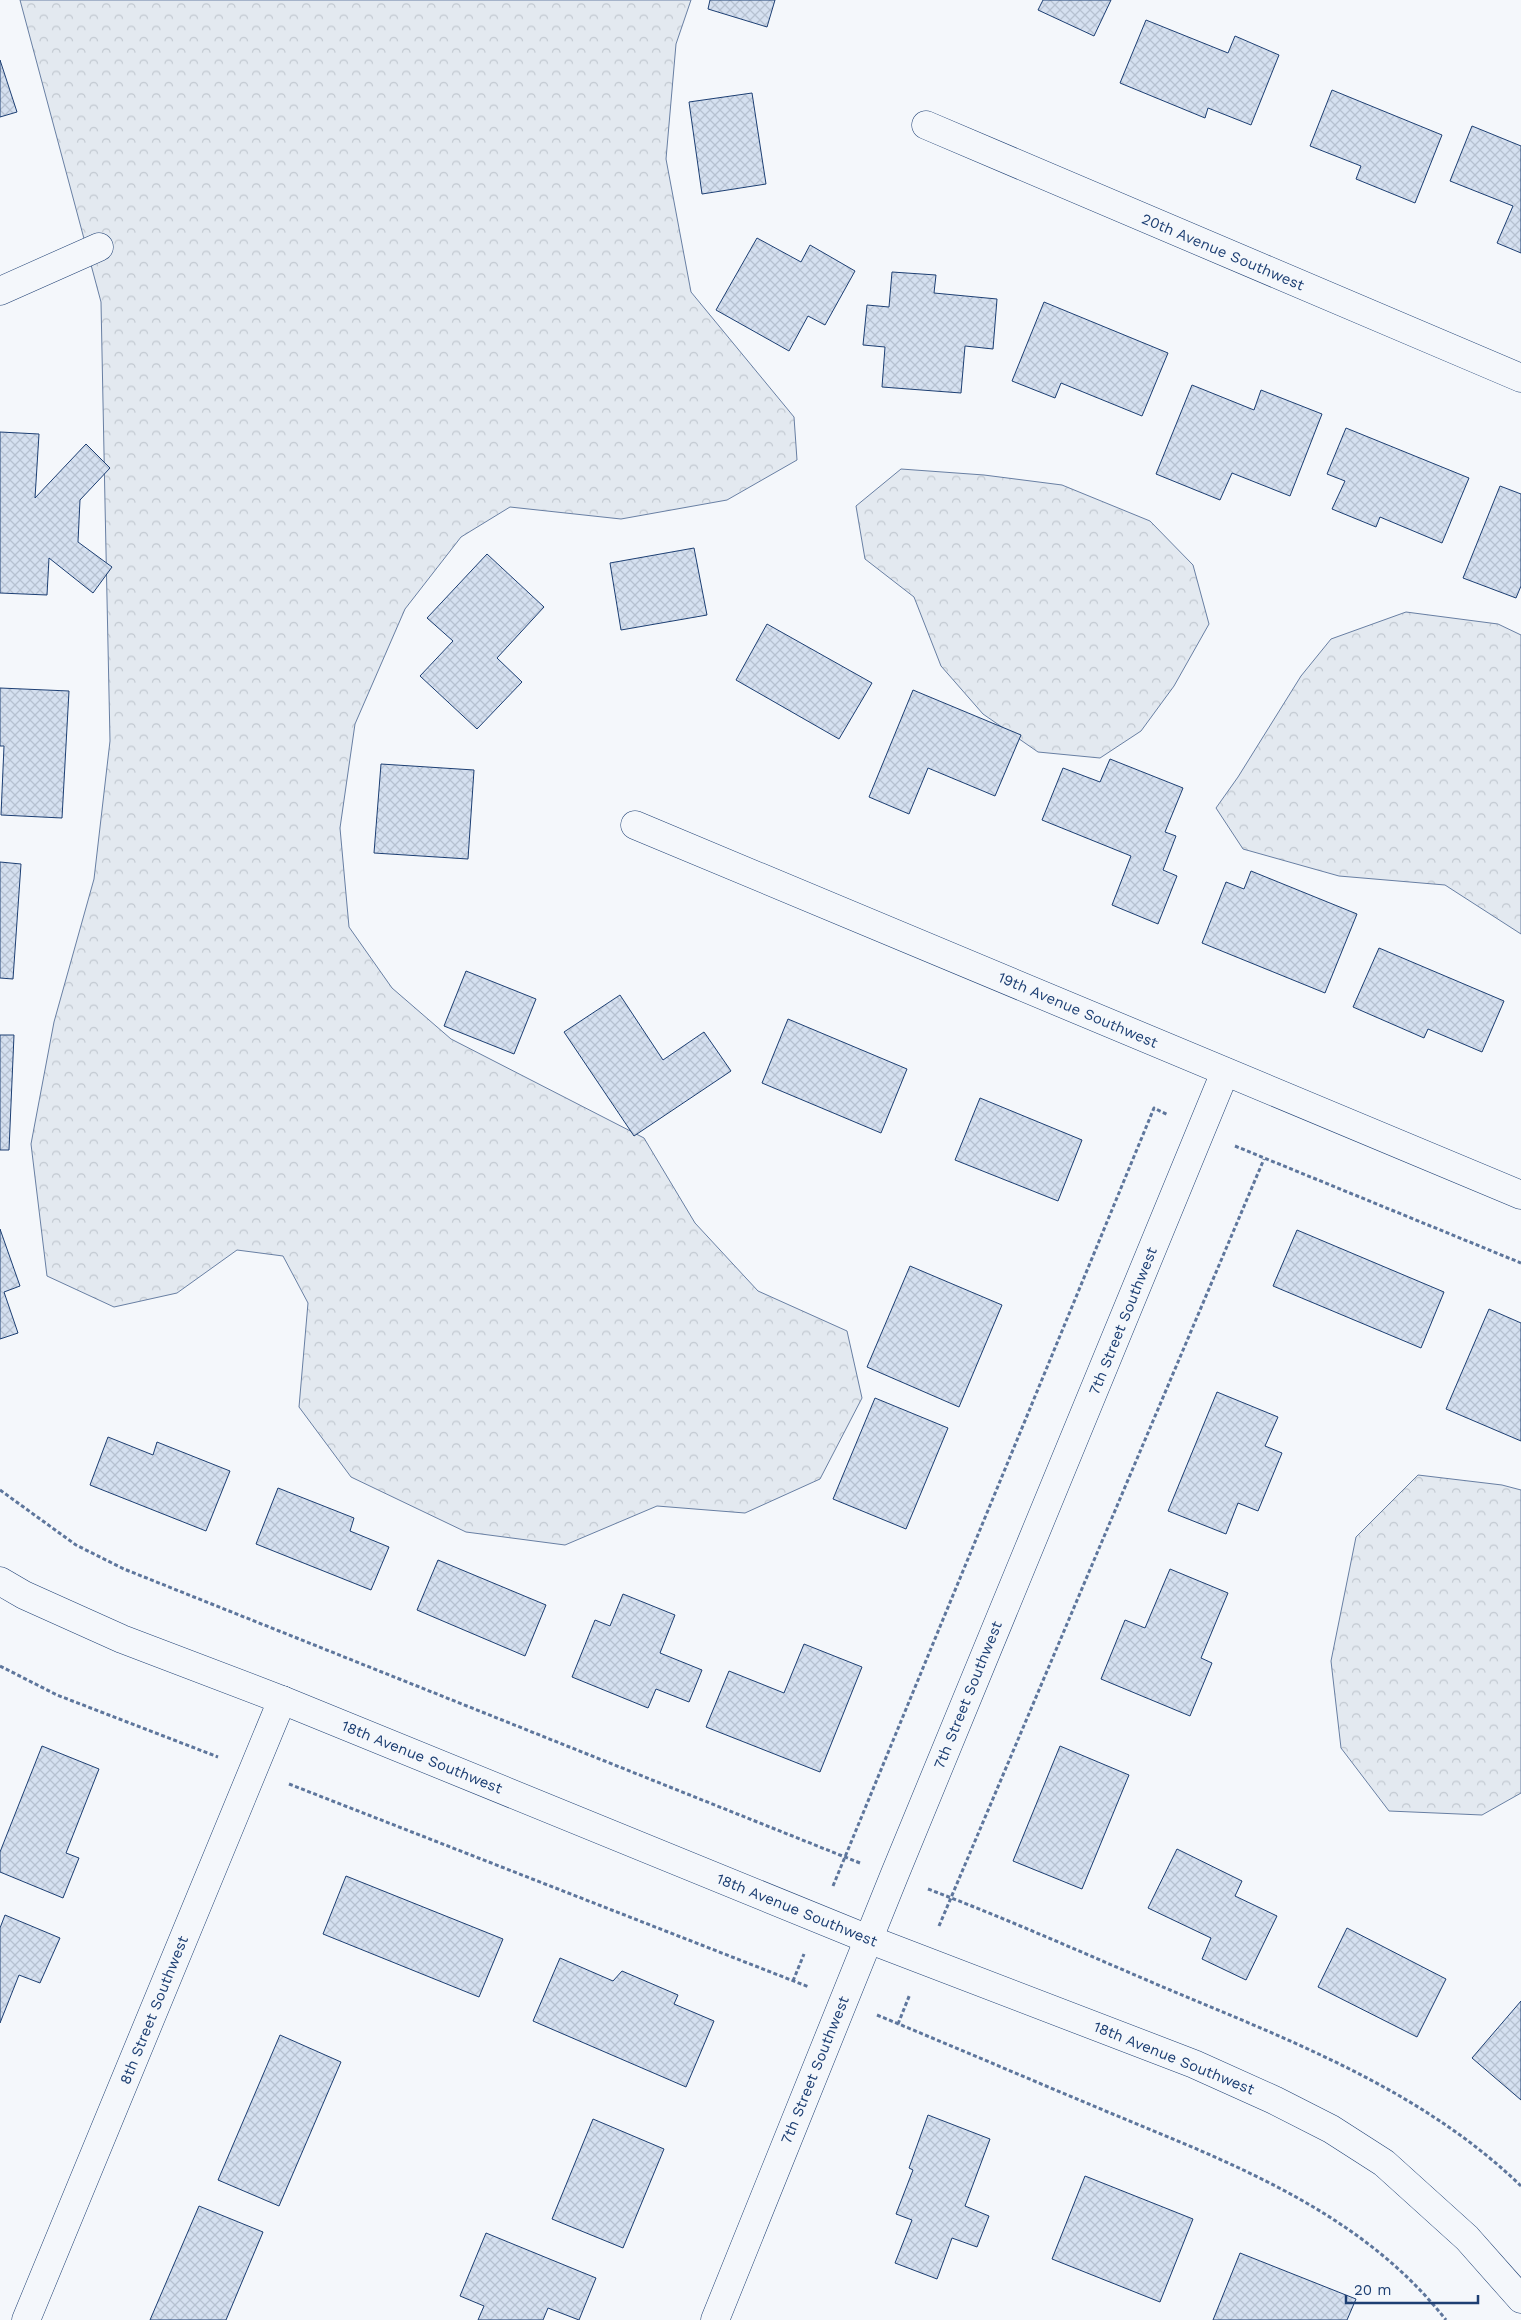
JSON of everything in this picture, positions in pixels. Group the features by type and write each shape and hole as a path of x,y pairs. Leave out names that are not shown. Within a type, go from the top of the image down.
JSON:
{"street":[{"name":"20th Avenue Southwest","path":"926,125 1521,378"},
{"path":"0,291 99,247"},
{"name":"19th Avenue Southwest","path":"635,824 1521,1195"},
{"name":"7th Street Southwest","path":"715,2320 868,1939 1225,1072"},
{"name":"18th Avenue Southwest","path":"0,1581 24,1595 122,1639 282,1700 868,1939 1194,2064 1274,2100 1331,2129 1384,2163 1430,2202 1467,2238 1521,2299"},
{"name":"8th Street Southwest","path":"26,2320 282,1700"}],"path":[{"path":"0,1490 76,1546 124,1569 845,1857 1154,1108"},
{"path":"1521,1263 1264,1159 951,1898 1316,2051 1398,2094 1493,2159 1521,2186"},
{"path":"0,1666 57,1695 793,1981"},
{"path":"898,2024 1244,2169 1306,2201 1361,2237 1400,2270 1446,2320"}],"green space":[{"path":"20,0 691,0 676,44 666,159 691,292 794,417 797,460 727,500 621,519 510,507 461,537 405,609 355,724 340,828 349,927 392,988 451,1039 644,1138 695,1223 758,1291 847,1331 862,1398 820,1479 745,1513 657,1506 565,1545 466,1532 351,1477 299,1407 308,1303 283,1256 237,1250 177,1293 114,1307 47,1276 31,1144 54,1022 94,879 110,741 101,302"},
{"path":"901,469 984,475 1062,485 1150,521 1193,565 1209,624 1174,686 1141,731 1100,758 1038,752 983,714 941,666 914,597 865,559 856,506"},
{"path":"1406,612 1498,624 1521,635 1521,934 1445,885 1339,876 1243,849 1216,808 1238,777 1301,676 1331,639"},
{"path":"1418,1475 1502,1485 1521,1490 1521,1793 1482,1815 1389,1811 1341,1748 1331,1661 1356,1537"}],"building":[{"path":"710,0 775,0 767,27 708,9"},
{"path":"1043,0 1111,0 1094,36 1038,10"},
{"path":"1146,20 1228,53 1235,36 1279,55 1251,125 1208,108 1205,118 1120,83"},
{"path":"0,60 17,112 0,117"},
{"path":"1332,90 1442,135 1415,203 1356,179 1361,166 1310,146"},
{"path":"752,93 766,184 702,194 689,102"},
{"path":"1472,126 1521,146 1521,253 1497,243 1513,206 1450,181"},
{"path":"757,238 801,262 810,245 855,271 825,325 808,316 789,351 716,310"},
{"path":"892,272 936,275 934,293 997,299 993,349 965,346 961,393 882,387 885,347 863,345 867,305 889,307"},
{"path":"1044,302 1168,353 1142,416 1061,383 1055,398 1012,381"},
{"path":"1192,385 1254,410 1261,390 1322,414 1290,496 1232,473 1220,500 1156,474"},
{"path":"1346,428 1469,478 1442,543 1380,517 1376,527 1332,509 1345,481 1327,474"},
{"path":"0,432 39,434 35,498 86,444 110,468 80,500 78,542 112,567 93,593 49,558 47,595 0,593"},
{"path":"1500,486 1521,494 1521,586 1516,598 1463,578"},
{"path":"694,548 707,615 621,630 610,563"},
{"path":"487,554 544,607 497,658 522,682 477,729 420,676 453,641 427,618"},
{"path":"767,624 872,683 839,739 736,680"},
{"path":"0,688 69,691 62,818 1,815 4,746 0,746"},
{"path":"913,690 1021,735 995,796 928,768 909,814 869,797"},
{"path":"1110,759 1183,788 1165,832 1176,836 1163,870 1177,876 1158,924 1112,905 1131,856 1042,820 1063,768 1100,782"},
{"path":"381,764 474,770 468,859 374,853"},
{"path":"0,862 21,864 13,979 0,978"},
{"path":"1251,871 1357,914 1325,993 1202,943 1226,882 1244,889"},
{"path":"1379,948 1504,1001 1482,1052 1428,1029 1424,1038 1353,1007"},
{"path":"466,971 536,999 514,1054 444,1026"},
{"path":"620,995 663,1060 704,1032 731,1071 634,1136 564,1032"},
{"path":"788,1019 907,1069 881,1133 762,1083"},
{"path":"0,1035 14,1035 9,1150 0,1150"},
{"path":"980,1098 1082,1140 1058,1201 955,1160"},
{"path":"0,1229 20,1286 4,1292 18,1333 0,1339"},
{"path":"1297,1230 1444,1292 1421,1348 1273,1286"},
{"path":"910,1266 1002,1305 959,1407 867,1367"},
{"path":"1489,1309 1521,1323 1521,1441 1446,1409"},
{"path":"1217,1392 1278,1417 1265,1446 1282,1453 1258,1511 1238,1503 1226,1534 1168,1511"},
{"path":"875,1398 948,1428 906,1529 833,1499"},
{"path":"108,1437 153,1455 157,1442 230,1471 206,1531 90,1485"},
{"path":"278,1488 354,1518 350,1531 389,1547 371,1590 256,1544"},
{"path":"438,1560 546,1605 525,1656 417,1610"},
{"path":"1170,1569 1228,1593 1201,1658 1212,1663 1190,1716 1101,1679 1125,1620 1145,1628"},
{"path":"623,1594 675,1615 660,1653 702,1670 689,1702 656,1689 648,1708 572,1677 595,1620 610,1626"},
{"path":"804,1644 862,1667 820,1772 706,1727 729,1671 784,1693"},
{"path":"42,1746 99,1769 66,1853 79,1858 63,1898 0,1872 0,1852"},
{"path":"1060,1746 1129,1775 1082,1889 1013,1861"},
{"path":"1177,1849 1242,1881 1235,1896 1277,1916 1246,1980 1202,1959 1211,1938 1148,1908"},
{"path":"346,1876 503,1939 479,1997 323,1934"},
{"path":"5,1915 60,1938 40,1983 19,1975 0,2023 0,1928"},
{"path":"1347,1928 1446,1979 1417,2037 1318,1987"},
{"path":"560,1958 613,1981 622,1971 678,1995 674,2004 714,2021 686,2087 533,2021"},
{"path":"1521,2001 1521,2100 1472,2058"},
{"path":"280,2035 341,2062 279,2206 218,2180"},
{"path":"928,2115 990,2139 965,2206 989,2216 977,2247 952,2238 937,2279 895,2263 912,2220 896,2214 913,2170 909,2168"},
{"path":"593,2119 664,2149 623,2248 552,2219"},
{"path":"1085,2176 1193,2219 1160,2302 1052,2259"},
{"path":"199,2206 263,2232 226,2320 150,2320"},
{"path":"486,2233 596,2278 579,2320 548,2308 543,2320 478,2320 484,2306 460,2296"},
{"path":"1240,2253 1356,2299 1347,2320 1213,2320"}]}
